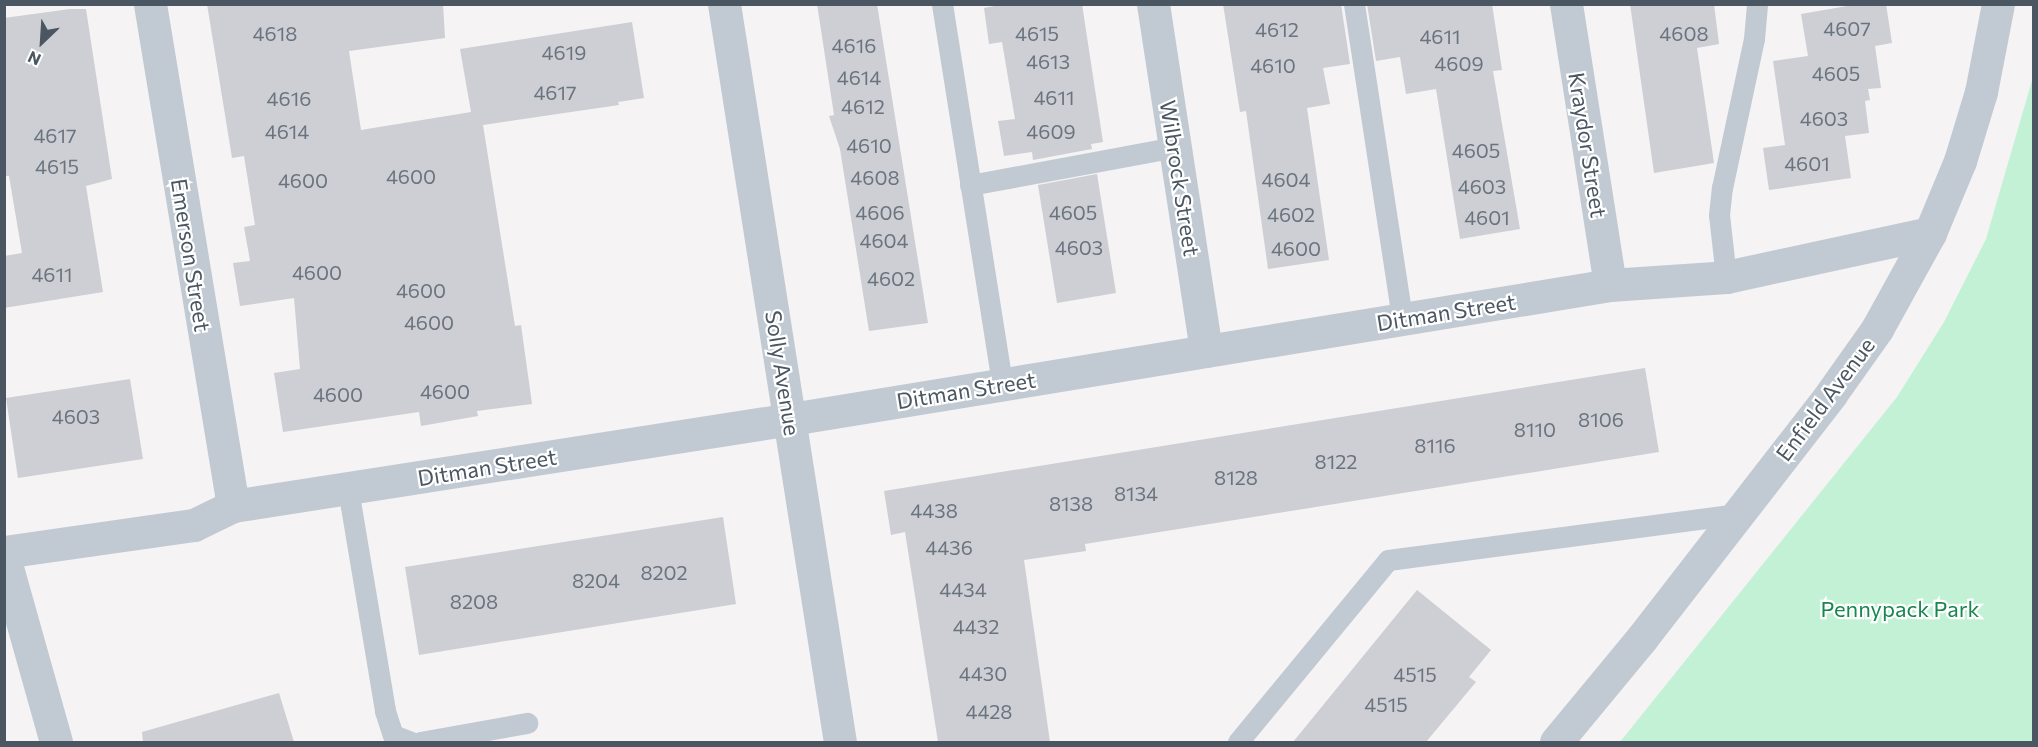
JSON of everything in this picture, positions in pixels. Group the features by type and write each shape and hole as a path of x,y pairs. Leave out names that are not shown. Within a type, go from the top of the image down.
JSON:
{"street":[{"name":"Emerson Street","path":"150,4 232,506"},
{"name":"Solly Avenue","path":"724,4 840,742"},
{"name":"Wilbrock Street","path":"1153,4 1206,351"},
{"name":"Kraydor Street","path":"1566,4 1610,285"},
{"name":"Enfield Avenue","path":"1556,742 1642,638 1877,330 1930,232 1960,161 1981,92 1998,4"},
{"name":"Ditman Street","path":"4,552 194,525 232,506 791,419 1610,285 1726,277 1930,232"},
{"path":"4,557 56,742"}],"lane":[{"path":"942,4 1002,384"},
{"path":"1354,4 1402,319"},
{"path":"1726,277 1719,215 1722,188 1754,39 1757,4"},
{"path":"970,185 1175,147"},
{"path":"348,489 385,711 393,735 411,742"},
{"path":"1238,742 1388,560 1738,514"},
{"path":"420,742 527,723"}],"green space":[{"name":"Pennypack Park","path":"2033,77 2033,742 1620,742 1897,397 1944,322 1986,239"}],"building":[{"path":"207,4 443,4 445,38 349,51 361,130 471,112 460,49 632,22 644,98 618,102 619,105 483,125 515,326 521,325 532,404 477,411 478,416 421,426 419,412 283,432 274,373 300,369 294,298 240,306 233,263 250,261 244,227 255,225 244,156 232,158"},
{"path":"817,4 877,4 928,323 869,331 840,149 829,116 834,115"},
{"path":"1005,4 1082,4 1103,142 1091,144 1092,149 1033,160 1032,152 1004,156 998,121 1015,119 1002,42 989,44 984,8"},
{"path":"1223,4 1341,4 1350,64 1323,68 1330,104 1307,108 1329,260 1268,269 1246,111 1240,112"},
{"path":"1367,4 1492,4 1502,70 1493,71 1520,229 1460,239 1436,89 1406,94 1400,57 1376,61"},
{"path":"1630,4 1714,4 1719,44 1697,48 1714,163 1654,173"},
{"path":"1859,4 1886,4 1892,43 1875,46 1881,88 1868,89 1870,100 1865,101 1869,133 1845,136 1851,178 1769,190 1763,148 1785,145 1773,61 1808,56 1801,14"},
{"path":"86,9 112,179 86,186 103,292 4,308 4,256 22,253 9,176 4,176 4,18"},
{"path":"1097,174 1116,293 1057,303 1038,185"},
{"path":"1645,368 1659,452 1085,544 1086,551 1024,560 1050,742 938,742 905,532 891,535 884,491"},
{"path":"130,379 143,459 18,478 6,398"},
{"path":"723,517 736,604 419,655 405,567"},
{"path":"1417,590 1491,650 1469,677 1476,682 1426,742 1293,742"},
{"path":"279,693 294,742 143,742 142,732"}]}
